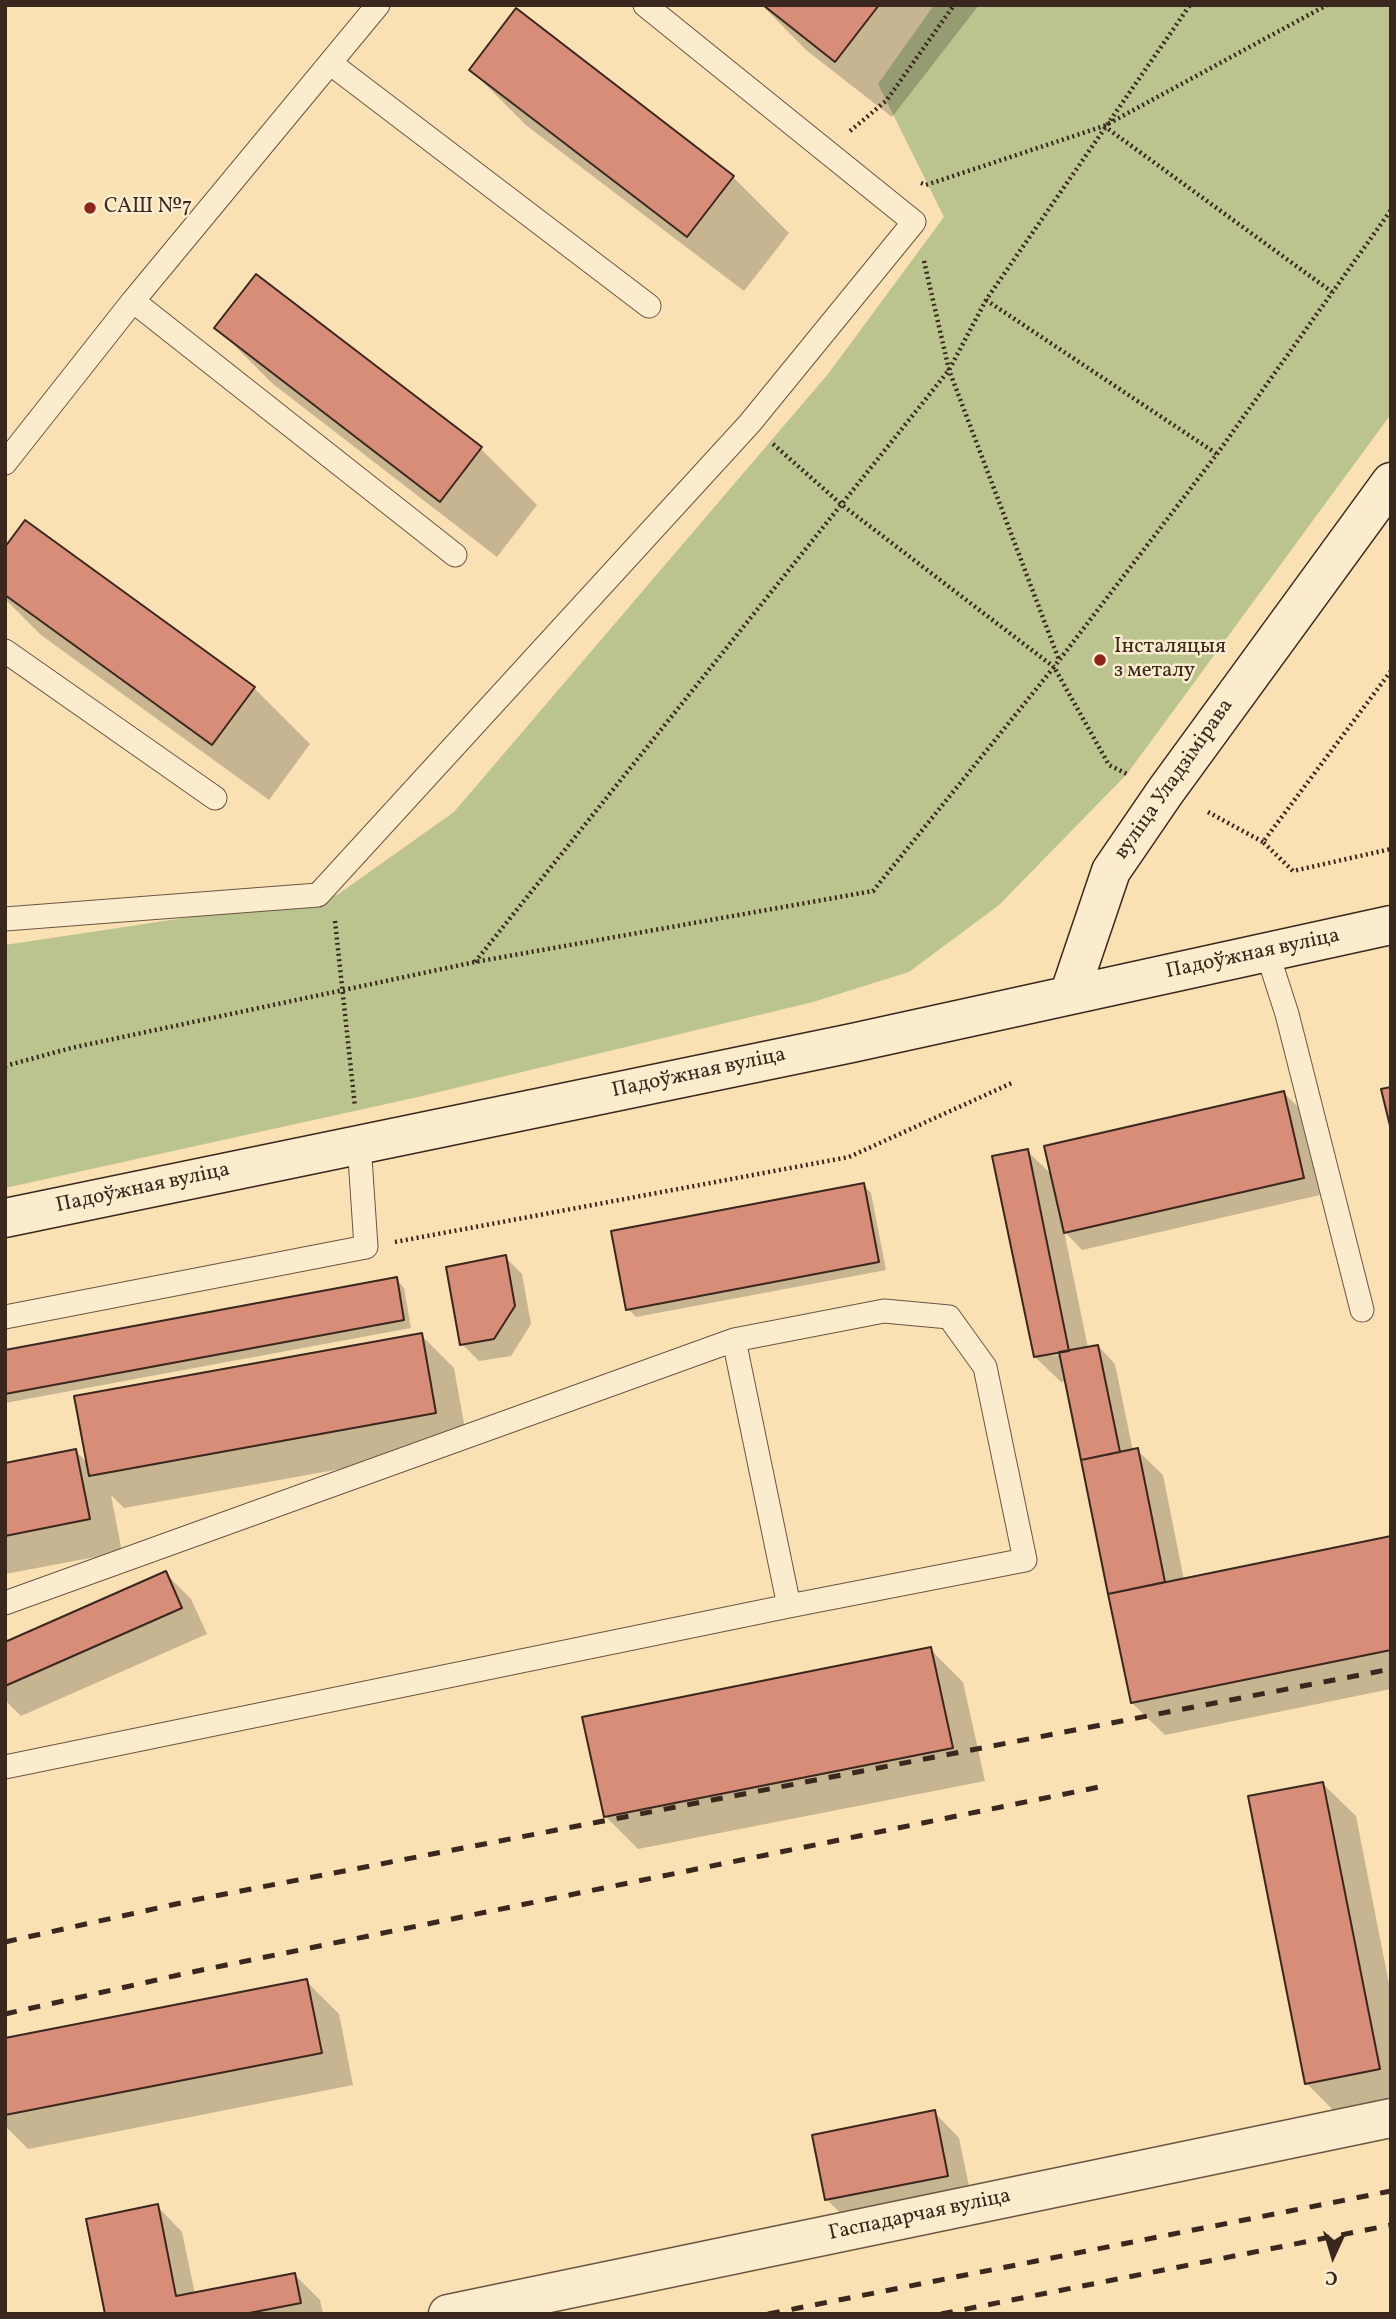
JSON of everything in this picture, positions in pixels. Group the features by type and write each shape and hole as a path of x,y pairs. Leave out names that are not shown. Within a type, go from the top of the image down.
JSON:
{"main road":[{"name":"вуліца Уладзімірава","path":"1069,995 1111,871 1165,792 1391,482"},
{"name":"Падоўжная вуліца","path":"5,1218 852,1043 1391,925"},
{"name":"Гаспадарчая вуліца","path":"448,2314 1391,2118"}],"lane":[{"path":"5,463 134,301 378,5"},
{"path":"5,919 318,895 750,423 915,222 670,13 645,5"},
{"path":"330,63 649,306"},
{"path":"134,301 455,555"},
{"path":"5,651 215,798"},
{"path":"1268,952 1287,1014 1362,1310"},
{"path":"5,1317 366,1247 359,1143"},
{"path":"5,1603 734,1340 884,1311 949,1317 985,1367 1025,1560 5,1768"},
{"path":"734,1340 789,1606"}],"path":[{"path":"828,150 886,101 954,5"},
{"path":"475,962 949,370 986,300 1190,5"},
{"path":"914,181 926,185 1104,126 1327,5"},
{"path":"1104,126 1332,292"},
{"path":"5,1066 71,1048 475,962 873,891 1059,661 1217,454 1391,210"},
{"path":"915,222 949,370 1059,661"},
{"path":"986,300 1217,454"},
{"path":"750,423 842,505 1054,667 1109,765 1127,774"},
{"path":"1263,842 1391,671"},
{"path":"1208,812 1263,842 1293,871 1391,849"},
{"path":"330,881 359,1143"},
{"path":"366,1247 849,1157 1014,1082"}],"green space":[{"path":"934,5 1391,5 1391,414 1127,774 999,905 909,972 813,1002 418,1097 5,1188 5,945 337,895 454,812 828,374 944,217 878,84"}],"building":[{"path":"763,5 879,5 835,62"},
{"path":"516,8 734,176 687,237 469,70"},
{"path":"256,274 482,447 440,502 214,328"},
{"path":"25,520 255,687 212,745 5,595 5,547"},
{"path":"1391,1087 1391,1130 1381,1089"},
{"path":"1284,1091 1304,1178 1064,1233 1044,1146"},
{"path":"1028,1149 1069,1351 1034,1357 992,1156"},
{"path":"864,1183 879,1262 626,1310 611,1231"},
{"path":"506,1255 515,1306 494,1339 460,1345 446,1267"},
{"path":"397,1277 404,1320 5,1394 5,1350"},
{"path":"422,1333 436,1413 89,1476 74,1396"},
{"path":"1098,1345 1120,1452 1081,1460 1059,1352"},
{"path":"1138,1448 1165,1582 1108,1594 1081,1460"},
{"path":"76,1449 90,1519 5,1536 5,1463"},
{"path":"1391,1536 1391,1650 1131,1703 1108,1594"},
{"path":"166,1571 182,1608 5,1686 5,1642"},
{"path":"931,1647 953,1748 604,1817 582,1717"},
{"path":"1323,1782 1380,2069 1305,2084 1248,1796"},
{"path":"307,1979 322,2053 5,2115 5,2038"},
{"path":"935,2110 948,2176 825,2200 812,2135"},
{"path":"158,2204 176,2296 295,2273 301,2303 244,2314 105,2314 86,2219"}],"railway":[{"path":"5,1942 194,1900 1391,1669"},
{"path":"5,2014 192,1972 1104,1786"},
{"path":"768,2314 1391,2191"},
{"path":"941,2314 1391,2225"}],"place":[{"name":"САШ №7","path":"90,208"},
{"name":"Інсталяцыя з металу","path":"1100,660"}]}
